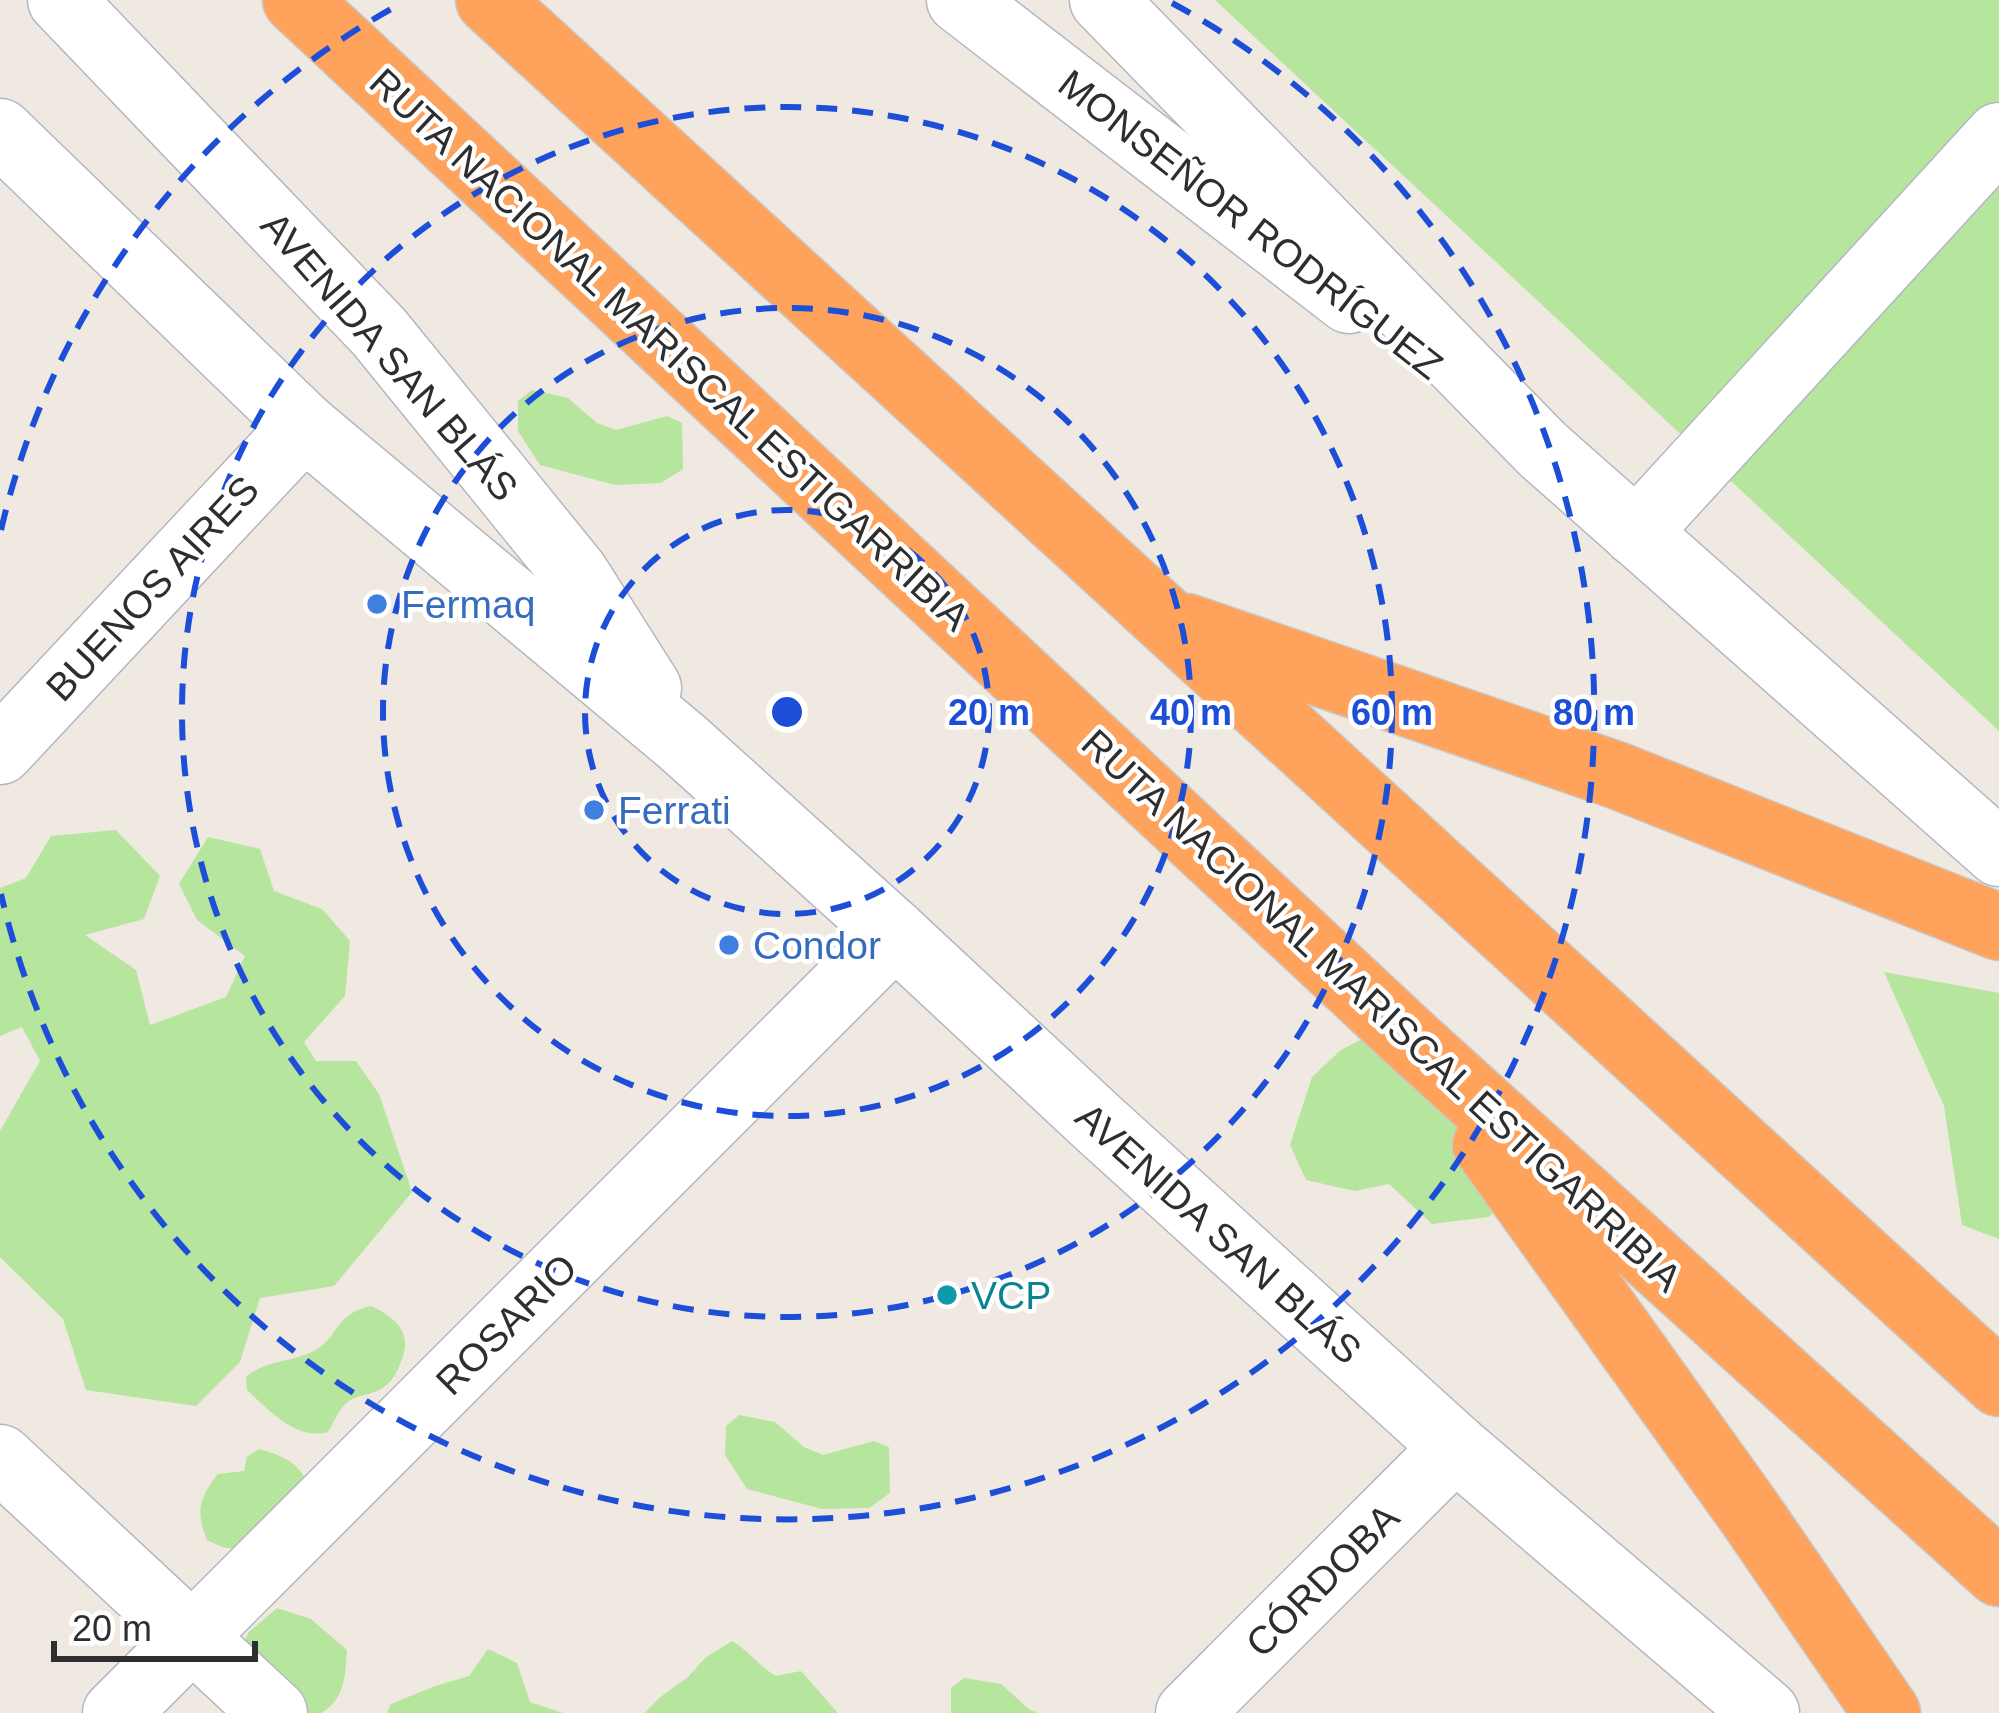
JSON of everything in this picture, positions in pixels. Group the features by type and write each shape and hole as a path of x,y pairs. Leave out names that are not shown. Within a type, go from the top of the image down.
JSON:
{"highway":[{"name":"RUTA NACIONAL MARISCAL ESTIGARRIBIA","path":"296,0 1410,1040 1999,1573"},
{"path":"488,0 1999,1383"},
{"path":"1163,619 1616,775 1999,927"},
{"path":"1410,1040 1749,1512 1887,1713"}],"street":[{"name":"AVENIDA SAN BLÁS","path":"61,0 379,332 575,573 682,742"},
{"name":"MONSEÑOR RODRÍGUEZ","path":"960,0 1542,449"},
{"name":"MONSEÑOR RODRÍGUEZ","path":"1102,0 1542,449 1999,853"},
{"name":"AVENIDA SAN BLÁS","path":"0,132 304,426 682,742 1455,1447 1766,1713"},
{"path":"1636,533 1999,136"},
{"name":"BUENOS AIRES","path":"0,751 304,426"},
{"name":"ROSARIO","path":"116,1713 895,934"},
{"name":"CÓRDOBA","path":"1189,1713 1455,1447"},
{"path":"0,1458 274,1713"}],"green space":[{"path":"1215,0 1999,0 1999,731"},
{"path":"532,390 568,398 597,423 616,430 667,416 682,423 683,469 661,483 615,485 540,465 518,431 518,401"},
{"path":"116,830 160,876 144,919 85,935 136,970 150,1025 226,997 245,956 197,920 179,884 208,837 260,849 274,891 322,909 350,941 345,996 304,1042 316,1061 356,1061 379,1094 412,1192 334,1286 260,1298 240,1362 196,1406 86,1390 63,1319 0,1257 0,1131 40,1061 22,1027 0,1036 0,888 26,878 51,836"},
{"path":"1884,972 1999,993 1999,1239 1962,1225 1944,1106"},
{"path":"1364,1038 1527,1187 1488,1217 1432,1224 1389,1184 1355,1191 1306,1180 1290,1145 1312,1077 1341,1050"},
{"path":"371,1306 400,1328 404,1353 389,1382 349,1401 328,1432 294,1428 247,1390 246,1377 253,1372 320,1348 349,1315"},
{"path":"739,1415 775,1422 804,1447 823,1455 874,1441 889,1447 890,1493 869,1508 822,1509 747,1489 725,1455 726,1426"},
{"path":"259,1449 286,1459 305,1478 239,1550 207,1540 200,1513 206,1491 218,1474 244,1471 247,1457"},
{"path":"277,1608 311,1619 347,1650 339,1694 321,1713 262,1713 232,1665 249,1632"},
{"path":"732,1641 776,1676 801,1671 838,1713 645,1713 705,1658"},
{"path":"488,1649 517,1663 530,1702 563,1713 387,1713 391,1704 469,1676"},
{"path":"964,1678 1001,1684 1039,1713 951,1713 951,1688"}],"place":[{"name":"Fermaq","path":"377,604"},
{"name":"Ferrati","path":"594,810"},
{"name":"Condor","path":"729,945"},
{"name":"VCP","path":"947,1295"}]}
